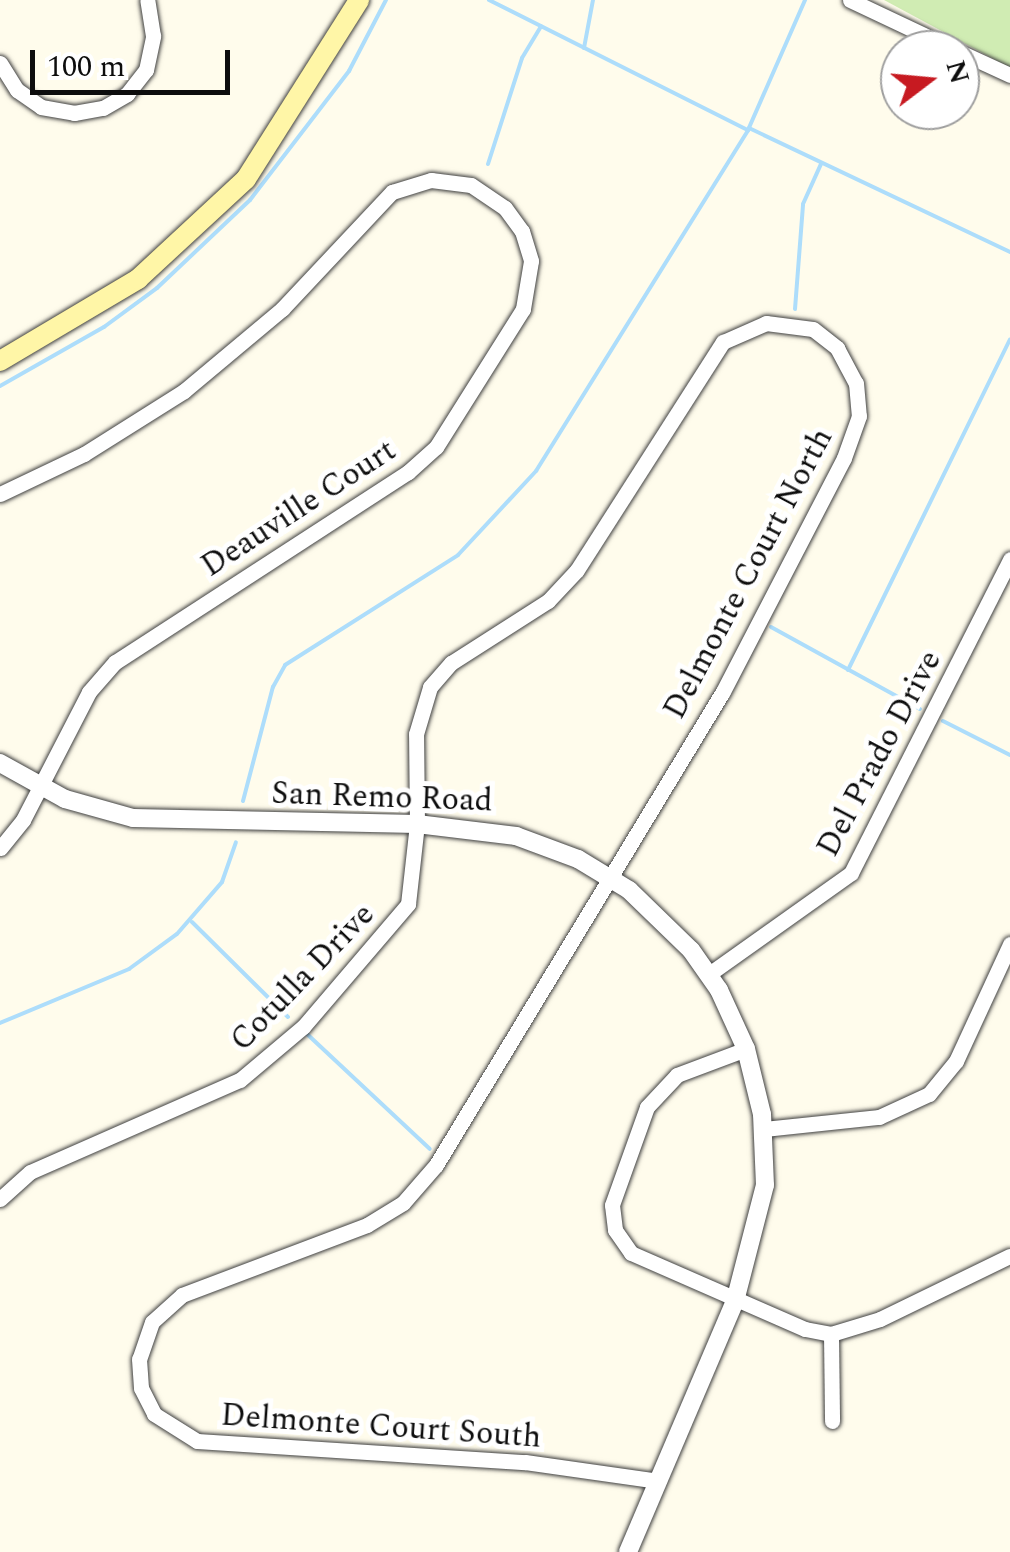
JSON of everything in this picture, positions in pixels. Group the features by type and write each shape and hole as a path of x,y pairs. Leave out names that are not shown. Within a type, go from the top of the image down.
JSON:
{"main road":[{"path":"0,361 138,279 246,179 359,0"}],"street":[{"path":"0,63 16,90 41,107 74,114 102,108 134,86 150,58 147,0"},
{"path":"850,0 914,30"},
{"path":"980,61 1010,75"},
{"name":"Deauville Court","path":"0,494 84,454 184,391 282,308 392,192 430,180 471,185 505,208 522,231 531,261 523,309 436,447 408,472 115,662 89,692 39,788 0,848"},
{"name":"Delmonte Court North","path":"417,824 416,734 430,687 451,663 548,601 576,570 723,342 754,324 803,326 830,340 852,370 856,427 722,693 611,878"},
{"name":"Del Prado Drive","path":"709,974 851,873 1010,559"},
{"name":"San Remo Road","path":"0,763 39,788 132,818 417,824 516,836 611,878 667,923 709,974 746,1050 764,1129 760,1222 736,1300 628,1552"},
{"name":"Cotulla Drive","path":"0,1199 30,1172 216,1092 277,1054 402,916 412,889 417,824"},
{"name":"Delmonte Court South","path":"611,878 415,1192 354,1231 182,1295 146,1332 139,1373 161,1422 204,1443 525,1462 658,1481"},
{"path":"764,1129 880,1117 916,1104 956,1061 1010,944"},
{"path":"746,1050 688,1070 659,1090 612,1206 615,1230 630,1253 736,1300 831,1334 880,1319 1010,1256"},
{"path":"831,1334 832,1422"}],"green space":[{"path":"884,0 1010,0 1010,67 980,52 980,30 940,30"}],"waterway":[{"path":"0,386 104,327 157,288 250,200 349,71 386,0"},
{"path":"489,0 748,130"},
{"path":"584,48 593,0"},
{"path":"243,801 273,687 285,665 458,555 536,471 748,130 805,0"},
{"path":"488,164 522,58 541,26"},
{"path":"749,128 1010,252"},
{"path":"795,309 803,204 821,164"},
{"path":"848,670 1010,340"},
{"path":"771,627 920,709"},
{"path":"943,721 1010,755"},
{"path":"0,1023 129,969 177,934 222,882 236,842"},
{"path":"192,922 288,1017"},
{"path":"307,1034 430,1149"}]}
